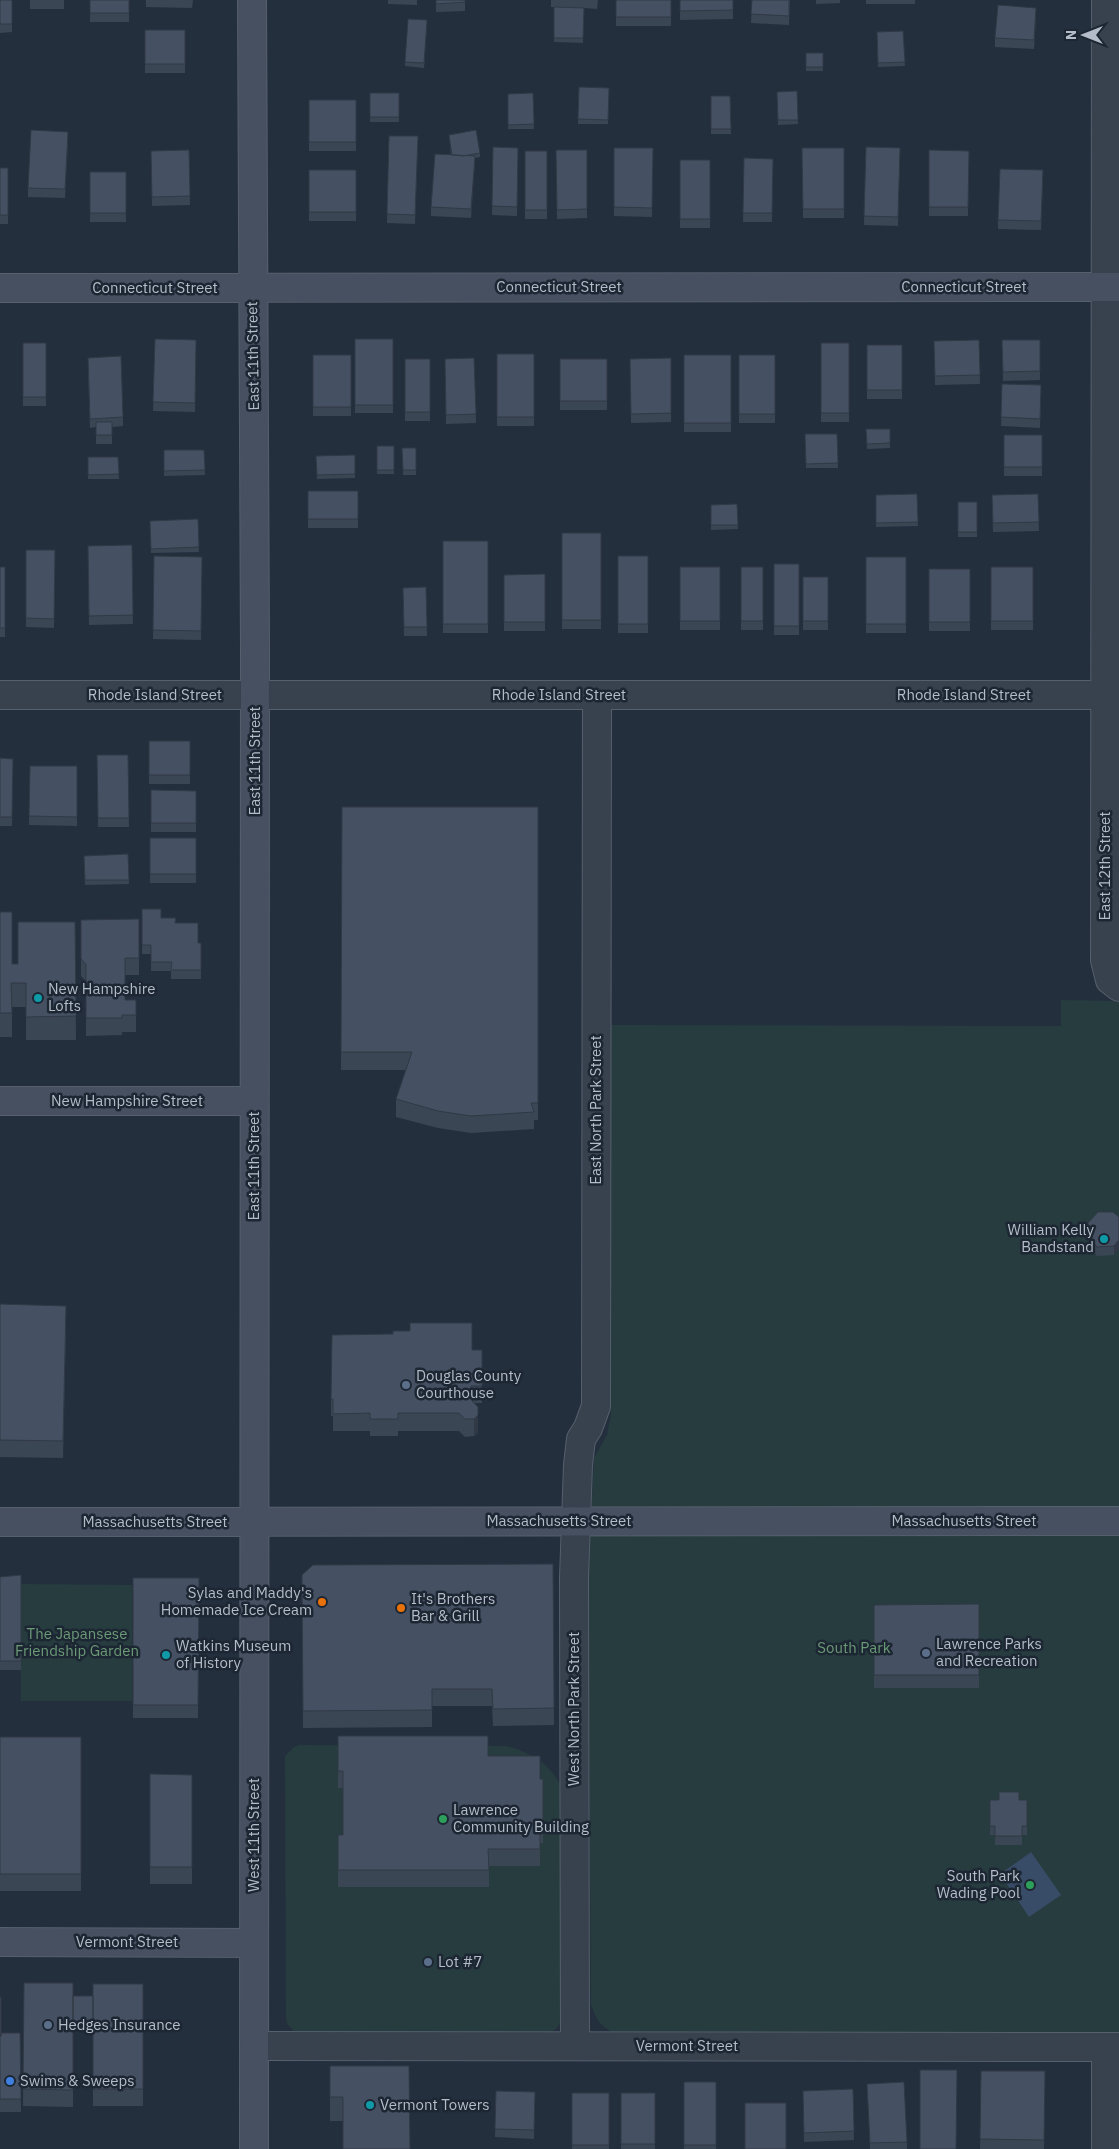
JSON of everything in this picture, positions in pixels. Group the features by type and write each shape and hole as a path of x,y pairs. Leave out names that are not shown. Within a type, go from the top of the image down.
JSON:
{"main road":[{"name":"East 11th Street","path":"252,0 255,695 254,1522"},
{"name":"Connecticut Street","path":"0,288 1113,287"},
{"name":"New Hampshire Street","path":"0,1101 254,1101"},
{"name":"Massachusetts Street","path":"0,1522 1119,1521"},
{"name":"West 11th Street","path":"254,1522 254,2149"},
{"name":"Vermont Street","path":"0,1942 254,1943"}],"street":[{"name":"East 12th Street","path":"1106,0 1113,287 1113,694 1105,960 1114,984"},
{"name":"Rhode Island Street","path":"0,695 597,696 1113,694"},
{"name":"East North Park Street","path":"576,1521 581,1439 588,1428 596,1406 597,696"},
{"name":"West North Park Street","path":"575,2046 576,1521"},
{"name":"Vermont Street","path":"254,2046 1112,2047"},
{"path":"1106,2149 1112,2047"}],"green space":[{"name":"South Park","path":"1061,1000 1119,1001 1119,2034 620,2034 609,2030 601,2024 591,2005 588,1582 594,1458 607,1435 611,1414 611,1025 1061,1026"},
{"name":"The Japansese Friendship Garden","path":"21,1584 132,1585 132,1701 21,1701"},
{"path":"300,1745 507,1746 527,1753 550,1770 561,1786 564,1796 563,2016 556,2029 548,2034 296,2033 288,2025 286,2019 285,1756 294,1747"}],"water":[{"name":"South Park Wading Pool","path":"1031,1852 1061,1895 1029,1917 1000,1874"}],"building":[{"path":"0,0 12,0 12,24 0,24"},
{"path":"90,0 129,0 129,13 90,13"},
{"path":"436,0 465,0 465,2 436,4"},
{"path":"616,0 671,0 671,17 616,17"},
{"path":"680,0 733,0 733,10 680,11"},
{"path":"752,0 789,0 789,16 751,14"},
{"path":"998,5 1036,8 1034,40 995,38"},
{"path":"554,7 584,8 583,38 554,38"},
{"path":"408,19 427,20 424,63 405,62"},
{"path":"145,30 185,30 185,64 145,64"},
{"path":"903,31 905,62 878,63 877,32"},
{"path":"806,53 823,53 823,67 806,67"},
{"path":"579,87 609,88 608,120 578,119"},
{"path":"797,91 798,120 778,120 777,92"},
{"path":"370,93 399,93 399,117 370,117"},
{"path":"533,93 534,124 508,125 508,94"},
{"path":"711,96 730,96 731,129 711,129"},
{"path":"309,100 356,100 356,142 309,142"},
{"path":"31,130 68,132 65,189 28,188"},
{"path":"476,130 480,153 463,156 452,155 449,135"},
{"path":"389,136 418,136 415,215 387,214"},
{"path":"493,147 518,148 517,207 492,206"},
{"path":"866,147 900,148 898,217 864,216"},
{"path":"614,148 653,148 652,208 614,207"},
{"path":"802,148 844,148 844,209 803,209"},
{"path":"189,150 190,196 152,197 151,151"},
{"path":"556,150 587,150 587,209 557,210"},
{"path":"929,150 969,151 968,207 929,207"},
{"path":"525,151 547,151 547,210 525,210"},
{"path":"435,154 475,156 471,209 431,207"},
{"path":"744,158 773,159 772,213 743,213"},
{"path":"680,160 710,160 710,219 680,219"},
{"path":"0,168 8,168 8,215 0,215"},
{"path":"1000,169 1043,170 1041,221 998,220"},
{"path":"309,170 356,170 356,212 309,212"},
{"path":"90,172 126,172 126,213 90,213"},
{"path":"155,339 196,340 195,403 153,402"},
{"path":"355,339 393,339 393,405 355,405"},
{"path":"979,340 980,375 935,376 934,341"},
{"path":"1002,340 1040,340 1040,371 1003,372"},
{"path":"23,343 46,343 46,397 23,397"},
{"path":"821,343 849,343 849,413 821,413"},
{"path":"867,345 902,345 902,390 867,390"},
{"path":"497,354 534,354 534,417 497,417"},
{"path":"313,355 351,355 351,407 313,407"},
{"path":"684,355 731,355 731,423 684,423"},
{"path":"739,355 775,355 775,414 739,414"},
{"path":"121,356 123,417 90,419 88,358"},
{"path":"474,358 476,414 446,415 445,359"},
{"path":"671,358 671,413 631,414 630,359"},
{"path":"405,359 430,359 430,412 405,412"},
{"path":"560,359 607,359 607,401 560,401"},
{"path":"1002,384 1041,385 1040,419 1001,417"},
{"path":"96,422 112,422 112,435 96,435"},
{"path":"866,429 890,429 890,443 867,444"},
{"path":"805,434 837,434 838,463 806,464"},
{"path":"1004,435 1042,435 1042,467 1004,467"},
{"path":"377,446 394,446 394,470 377,470"},
{"path":"402,448 416,448 416,470 403,470"},
{"path":"164,450 204,450 205,470 164,471"},
{"path":"355,455 355,474 317,475 316,456"},
{"path":"88,457 118,457 119,474 88,475"},
{"path":"308,491 358,491 358,519 308,519"},
{"path":"917,494 918,522 876,523 876,495"},
{"path":"1038,494 1039,522 993,523 992,495"},
{"path":"958,502 977,502 977,532 958,532"},
{"path":"737,504 738,525 711,525 711,505"},
{"path":"198,519 199,547 151,549 150,521"},
{"path":"562,533 601,533 601,620 562,620"},
{"path":"443,541 488,541 488,624 443,624"},
{"path":"132,545 133,615 89,616 88,546"},
{"path":"26,550 55,550 54,619 26,618"},
{"path":"154,556 202,557 201,631 153,630"},
{"path":"618,556 648,556 648,624 618,624"},
{"path":"866,557 906,557 906,624 866,624"},
{"path":"774,564 799,564 799,626 774,626"},
{"path":"0,567 5,567 5,628 0,628"},
{"path":"680,567 720,567 720,621 680,621"},
{"path":"741,567 763,567 763,621 741,621"},
{"path":"991,567 1033,567 1033,621 991,621"},
{"path":"929,569 970,569 970,622 929,622"},
{"path":"545,574 545,622 504,622 504,575"},
{"path":"803,577 828,577 828,621 803,621"},
{"path":"426,587 427,627 404,627 403,588"},
{"path":"149,741 190,741 190,775 149,775"},
{"path":"97,755 128,755 129,818 98,818"},
{"path":"0,758 13,759 12,817 0,817"},
{"path":"30,766 77,766 77,817 29,816"},
{"path":"151,790 196,791 196,823 151,823"},
{"path":"342,807 538,807 538,1103 531,1103 534,1112 471,1116 438,1111 396,1099 412,1052 341,1052"},
{"path":"150,838 196,838 196,874 150,874"},
{"path":"128,854 129,880 85,880 84,856"},
{"path":"142,909 161,909 161,918 176,918 175,923 198,923 198,943 201,943 201,970 171,970 172,962 151,962 151,945 142,945"},
{"name":"New Hampshire Lofts","path":"0,912 12,912 12,964 18,964 18,922 75,922 76,1016 26,1017 26,983 11,983 12,1013 0,1013"},
{"path":"139,919 139,958 125,958 125,1000 136,1000 136,1015 122,1015 122,1018 86,1018 86,964 81,959 81,920"},
{"name":"William Kelly Bandstand","path":"1098,1212 1113,1212 1119,1217 1119,1240 1114,1246 1097,1247 1089,1237 1088,1223"},
{"path":"0,1304 66,1306 63,1441 0,1440"},
{"name":"Douglas County Courthouse","path":"410,1323 472,1323 472,1350 482,1350 482,1386 471,1386 472,1401 478,1407 478,1415 474,1419 465,1419 459,1413 398,1413 398,1419 370,1419 370,1413 333,1414 333,1399 331,1399 332,1335 393,1334 393,1331 410,1331"},
{"path":"553,1564 554,1708 493,1709 492,1689 432,1689 432,1710 303,1711 302,1575 313,1565"},
{"path":"21,1575 21,1661 0,1661 0,1577"},
{"name":"Watkins Museum of History","path":"133,1578 199,1578 198,1705 133,1705"},
{"name":"Lawrence Parks and Recreation","path":"979,1604 979,1675 874,1675 874,1605"},
{"name":"Lawrence Community Building","path":"338,1736 488,1736 488,1756 540,1756 540,1779 543,1779 543,1826 540,1826 540,1849 488,1849 489,1870 338,1870 338,1835 343,1835 343,1771 338,1771"},
{"path":"0,1737 81,1737 81,1874 0,1874"},
{"path":"150,1774 192,1775 192,1867 150,1867"},
{"path":"999,1792 1019,1792 1019,1800 1027,1800 1027,1826 1022,1826 1022,1836 995,1836 995,1826 990,1826 990,1800 999,1800"},
{"path":"24,1983 73,1983 73,2090 23,2089"},
{"path":"93,1984 143,1984 143,2089 93,2089"},
{"path":"73,1996 93,1996 93,2023 73,2023"},
{"path":"1,1997 1,2036 0,2036"},
{"name":"Swims & Sweeps","path":"1,2033 20,2033 21,2099 0,2099"},
{"name":"Vermont Towers","path":"330,2066 409,2066 410,2149 343,2149 343,2097 330,2097"},
{"path":"920,2070 957,2070 956,2149 920,2149"},
{"path":"981,2071 1045,2071 1044,2140 980,2139"},
{"path":"684,2082 716,2082 716,2145 684,2145"},
{"path":"904,2082 907,2142 870,2143 867,2084"},
{"path":"853,2089 854,2131 804,2133 803,2091"},
{"path":"496,2091 535,2092 534,2130 495,2129"},
{"path":"572,2093 609,2093 609,2145 572,2145"},
{"path":"621,2093 655,2093 655,2144 621,2144"},
{"path":"745,2103 786,2103 786,2149 745,2149"}],"place":[{"name":"New Hampshire Lofts","path":"38,998"},
{"name":"William Kelly Bandstand","path":"1104,1239"},
{"name":"Douglas County Courthouse","path":"406,1385"},
{"name":"Sylas and Maddy's Homemade Ice Cream","path":"322,1602"},
{"name":"It's Brothers Bar & Grill","path":"401,1608"},
{"name":"Lawrence Parks and Recreation","path":"926,1653"},
{"name":"Watkins Museum of History","path":"166,1655"},
{"name":"Lawrence Community Building","path":"443,1819"},
{"name":"South Park Wading Pool","path":"1030,1885"},
{"name":"Lot #7","path":"428,1962"},
{"name":"Hedges Insurance","path":"48,2025"},
{"name":"Swims & Sweeps","path":"10,2081"},
{"name":"Vermont Towers","path":"370,2105"}]}
